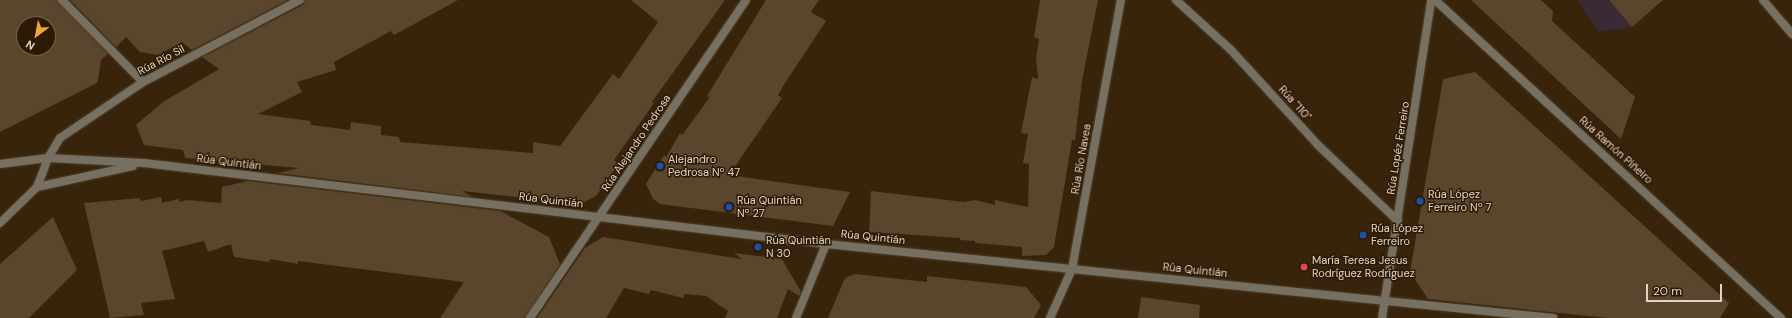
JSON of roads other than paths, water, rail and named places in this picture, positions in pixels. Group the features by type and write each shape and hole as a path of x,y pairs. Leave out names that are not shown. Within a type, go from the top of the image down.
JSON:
{"street":[{"path":"62,0 143,82"},
{"name":"Rúa Río Sil","path":"37,188 48,158 60,138 143,82 300,0"},
{"name":"Rúa Alejandro Pedrosa","path":"530,318 746,0"},
{"name":"Rúa Río Navea","path":"1050,318 1072,269 1121,0"},
{"name":"Rúa \"110\"","path":"1176,0 1231,50 1319,146 1398,221"},
{"name":"Rúa Lopéz Ferreiro","path":"1382,318 1431,0"},
{"name":"Rúa Ramón Piñeiro","path":"1434,0 1781,318"},
{"path":"1762,0 1792,34"},
{"path":"0,164 48,158"},
{"name":"Rúa Quintián","path":"48,158 144,163 826,244 1553,318"},
{"name":"Rúa Quintián","path":"37,188 144,163"},
{"path":"0,223 37,188"},
{"path":"796,318 826,244"}],"place":[{"name":"Alejandro Pedrosa Nº 47","path":"660,166"},
{"name":"Rúa López Ferreiro Nº 7","path":"1420,201"},
{"name":"Rúa Quintián Nº 27","path":"729,207"},
{"name":"Rúa López Ferreiro","path":"1363,235"},
{"name":"Rúa Quintián N 30","path":"758,247"},
{"name":"María Teresa Jesus Rodríguez Rodríguez","path":"1304,267"}]}
